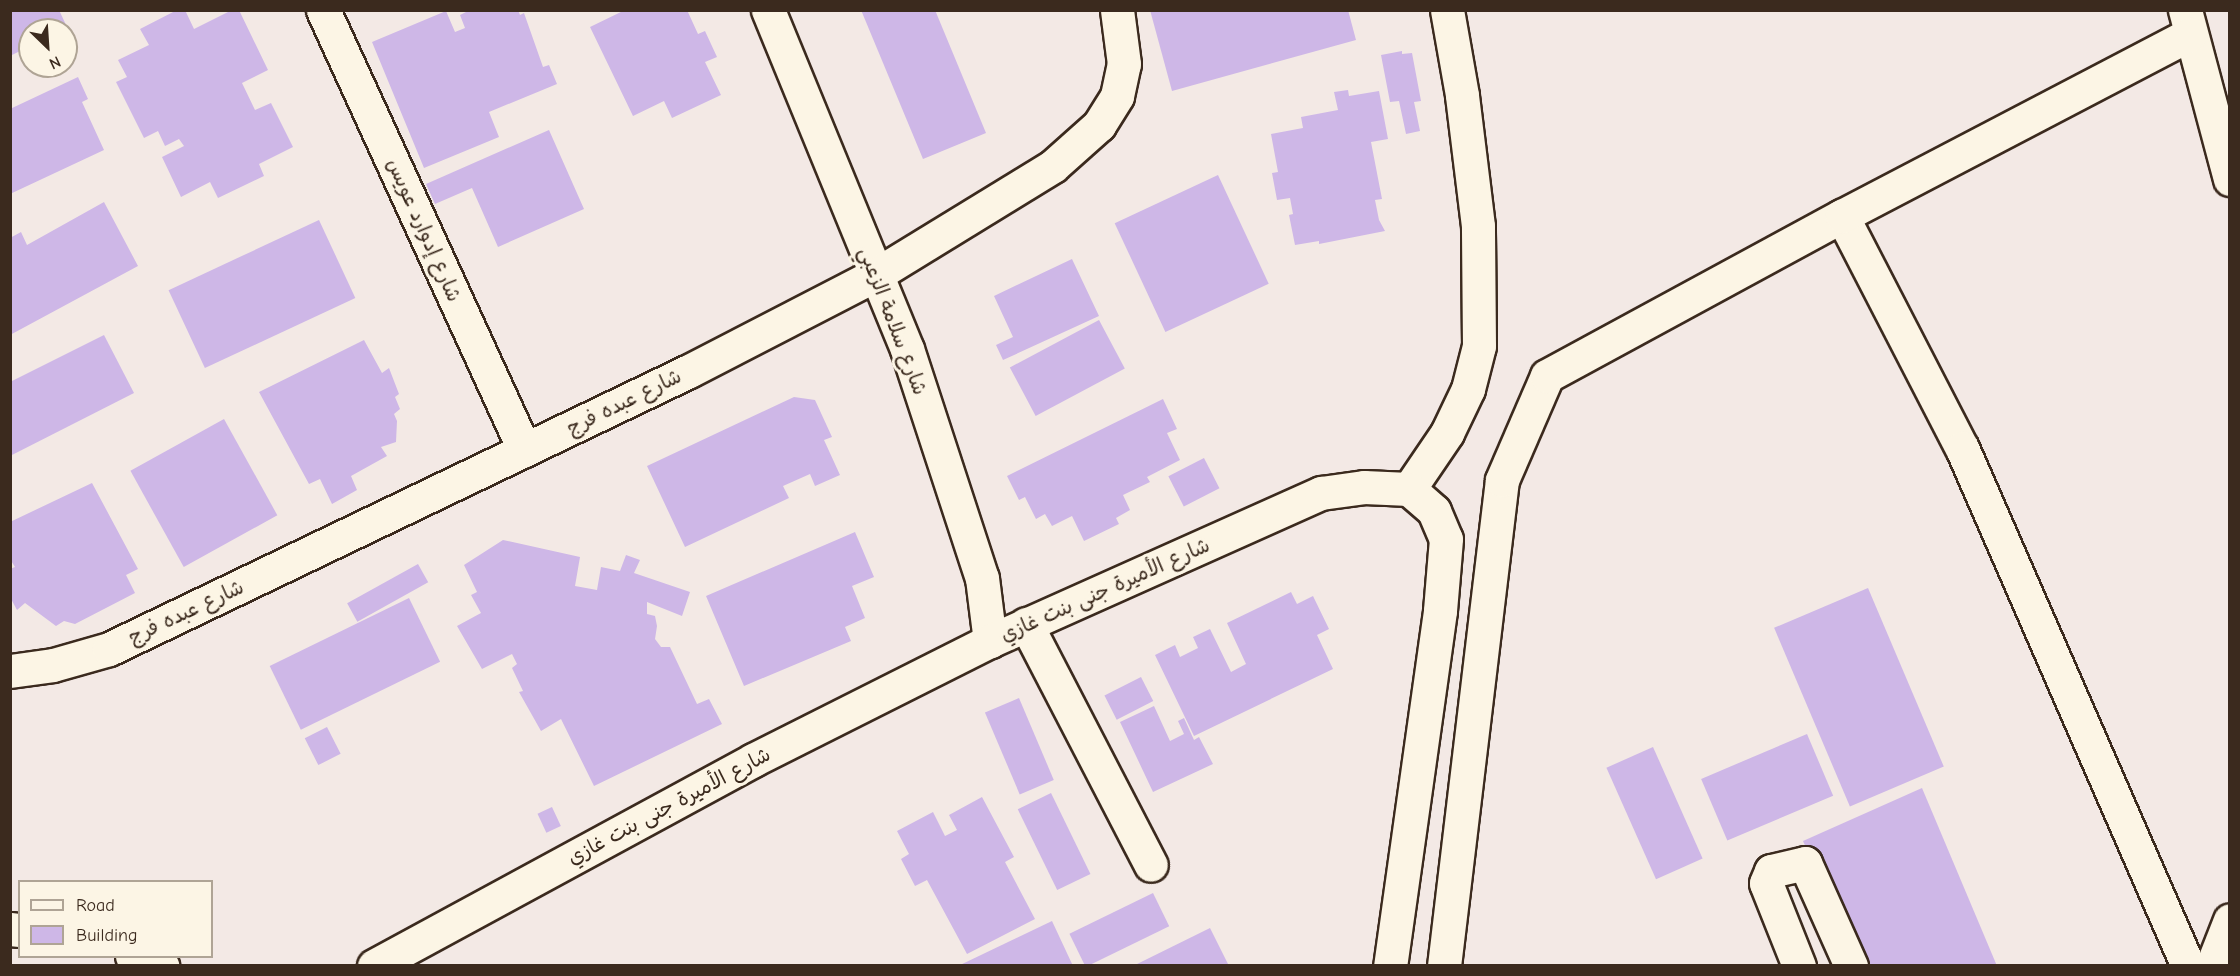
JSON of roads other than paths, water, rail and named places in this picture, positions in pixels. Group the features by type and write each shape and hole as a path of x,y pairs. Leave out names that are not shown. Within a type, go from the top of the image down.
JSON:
{"street":[{"name":"شارع إدوارد عويس","path":"323,10 524,450"},
{"name":"شارع سلامة الزعبي","path":"768,10 907,350 982,578 990,641"},
{"name":"شارع عبده فرج","path":"10,671 53,665 109,648 689,371 877,274 1053,166 1099,125 1117,96 1124,64 1117,10"},
{"path":"1390,966 1439,622 1446,538 1434,511 1409,489 1447,433 1468,390 1479,346 1478,226 1462,95 1447,10"},
{"path":"1444,966 1502,480 1547,376 1842,216 2188,22 2229,179"},
{"path":"1842,216 1962,448 2188,966"},
{"name":"شارع الأميرة جنى بنت غازي","path":"369,965 753,760 1026,624 1322,493 1364,487 1409,489"},
{"path":"1026,624 1151,864"},
{"path":"1799,966 1766,883 1771,871 1805,863 1851,966"},
{"path":"2212,966 2229,920"},
{"path":"135,958 162,966"}]}
